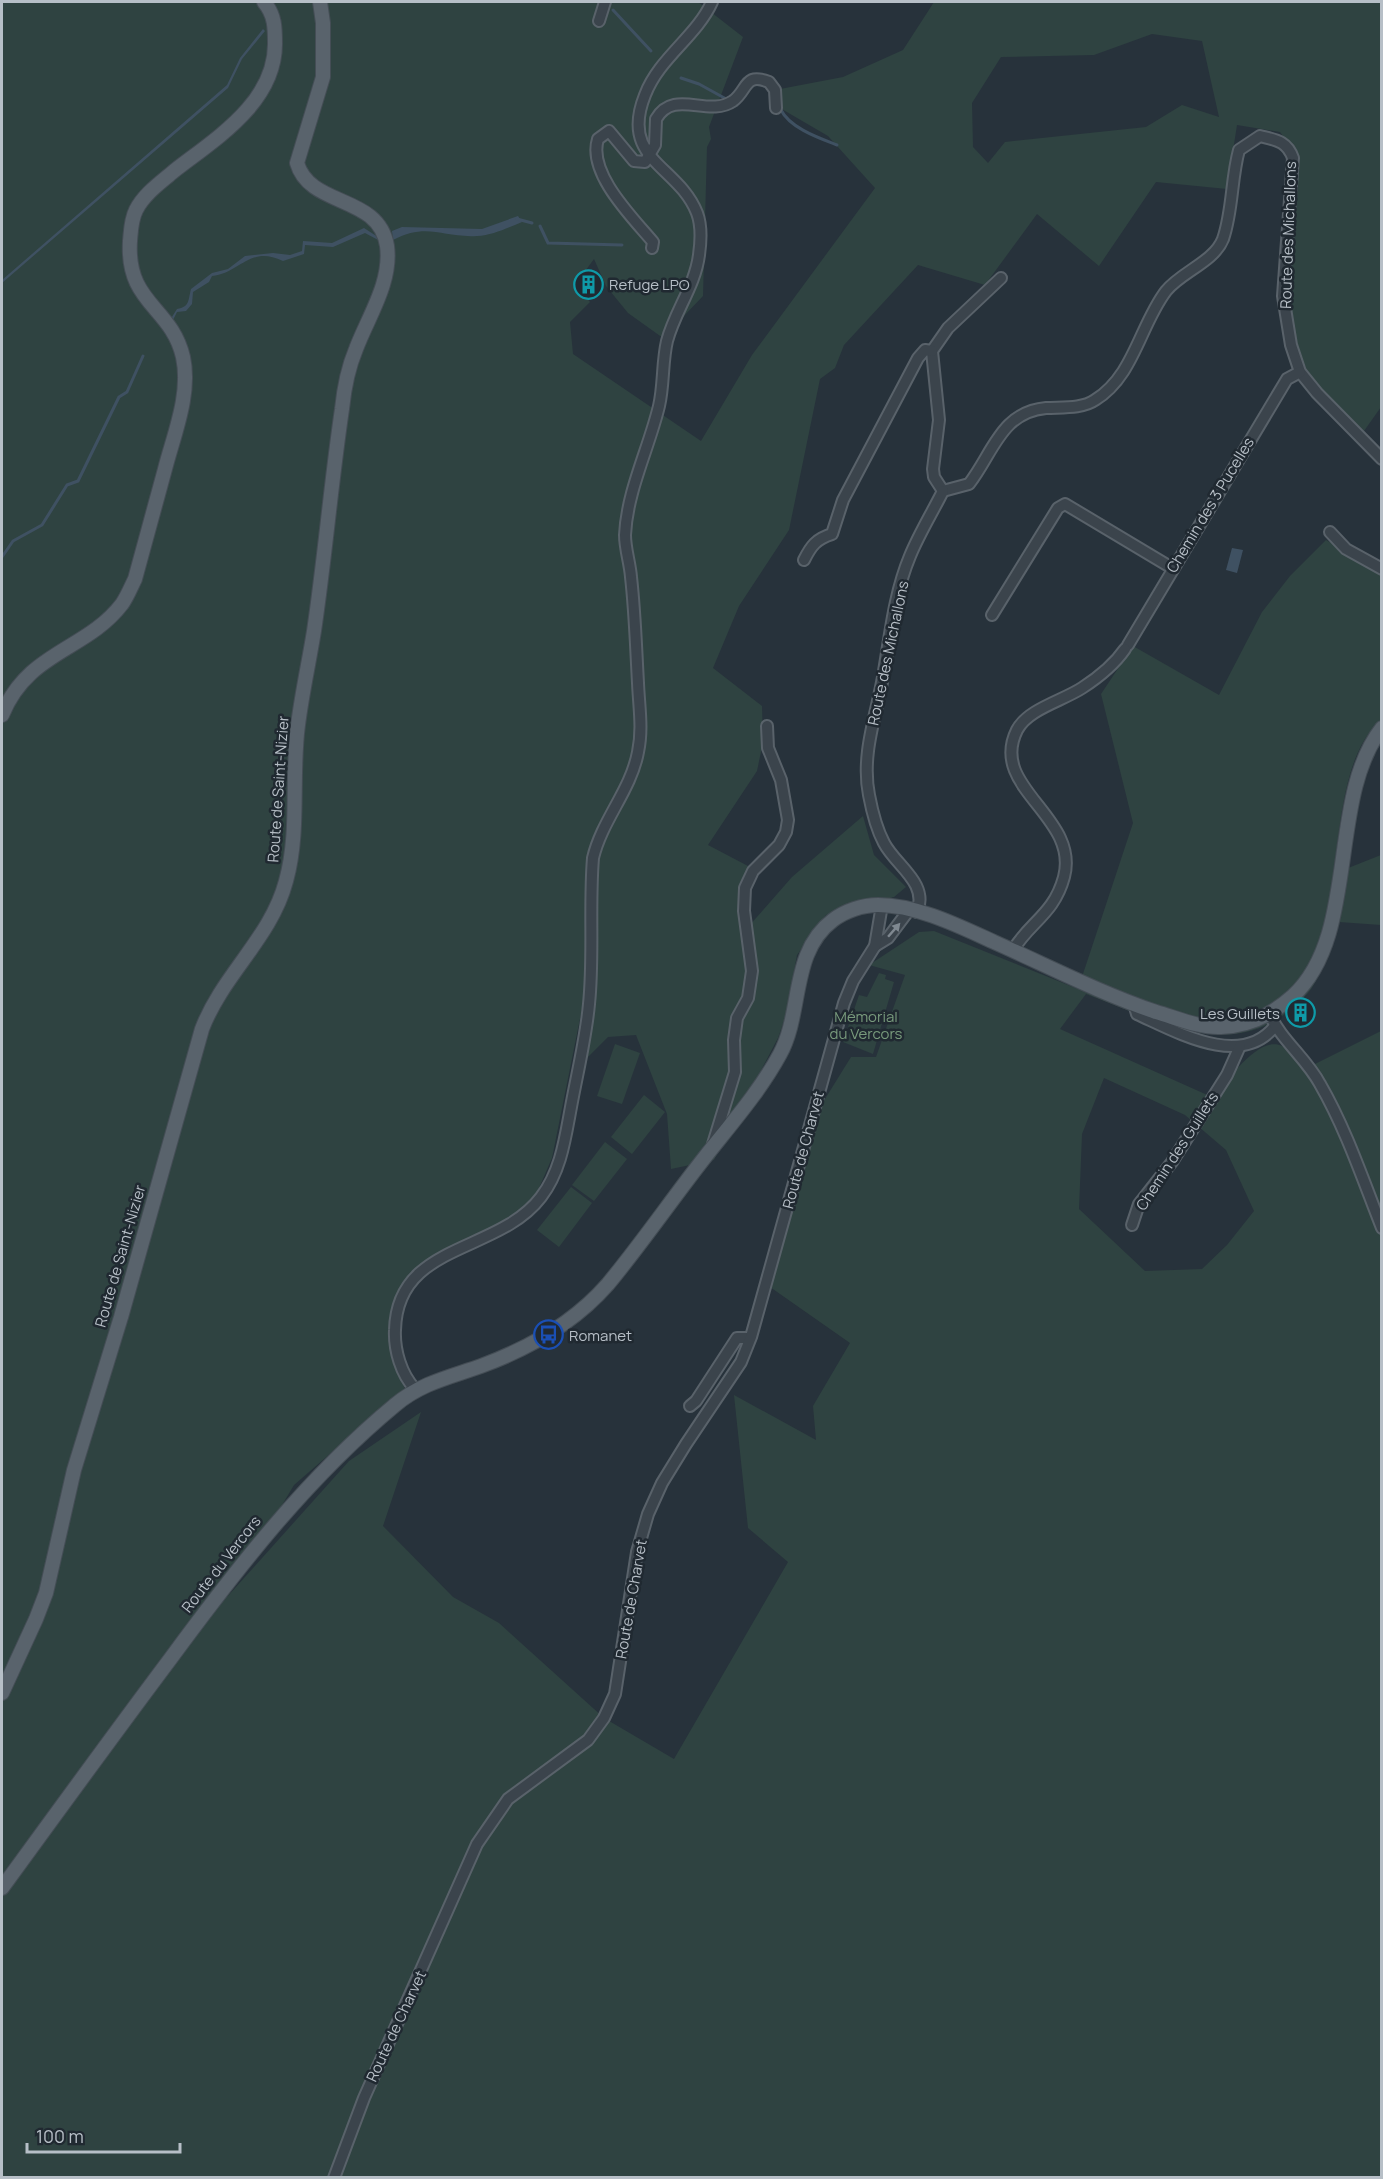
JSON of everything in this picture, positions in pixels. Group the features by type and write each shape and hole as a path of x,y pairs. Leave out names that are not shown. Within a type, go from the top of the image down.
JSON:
{"main road":[{"path":"2,715 9,698 31,670 104,621 122,603 135,579 179,418 184,384 183,357 170,326 140,292 132,277 129,256 131,224 143,199 244,113 260,94 270,74 275,54 275,23 264,2"},
{"name":"Route de Saint-Nizier","path":"2,1693 46,1593 74,1470 202,1029 222,988 270,921 289,867 298,726 315,621 342,408 349,368 382,285 388,256 384,236 373,219 352,204 310,185 297,163 323,77 323,23 320,2"},
{"path":"882,905 913,911 1013,951 1134,1004 1213,1027 1272,1020 1302,987 1318,960 1336,896 1361,763 1382,728"},
{"name":"Route du Vercors","path":"2,1888 249,1552 306,1489 394,1406 416,1389 510,1355 537,1342 565,1324 595,1299 762,1084 781,1052 789,1033 805,959 818,937 828,925 843,914 861,907 882,905"}],"street":[{"path":"599,21 605,2"},
{"path":"416,1389 397,1354 394,1338 399,1301 405,1288 434,1261 516,1222 542,1196 561,1156 589,1005 593,858 598,838 634,766 642,727 631,577 625,536 633,490 660,402 667,341 696,271 701,233 697,213 645,152 639,130 644,96 659,70 704,17 712,2"},
{"path":"652,248 653,242 624,209 606,182 596,146 598,139 609,131 634,160 645,162 655,145 656,119 668,106 688,103 718,108 736,98 746,83 752,80 769,82 775,90 776,108"},
{"name":"Route des Michallons","path":"913,911 921,901 919,891 912,877 888,850 880,836 872,811 866,770 899,589 909,557 943,491 969,484 1003,430 1018,416 1044,408 1087,404 1114,385 1167,290 1212,253 1222,241 1232,207 1239,150 1260,136 1278,140 1288,148 1293,158 1283,306 1291,345 1300,372 1317,393 1382,459"},
{"path":"943,491 934,477 933,469 939,420 932,351 936,342 948,328 1001,278"},
{"path":"804,561 810,546 819,538 832,534 843,500 918,358 926,350 932,351"},
{"name":"Chemin des 3 Pucelles","path":"1013,951 1020,939 1043,918 1056,897 1067,860 1061,836 1014,769 1011,754 1015,736 1024,722 1081,689 1114,664 1287,379 1300,372"},
{"path":"992,615 1058,508 1065,504 1172,568"},
{"path":"1330,532 1346,549 1382,569"},
{"path":"711,1150 735,1072 734,1040 737,1018 748,998 752,971 744,912 745,888 753,871 779,845 786,832 788,820 781,780 768,748 767,726"},
{"name":"Route de Charvet","path":"334,2178 364,2098 477,1844 508,1799 588,1740 604,1718 615,1694 637,1552 648,1514 662,1483 741,1362 750,1338 844,1003 853,981 874,946 882,905"},
{"name":"Route de Charvet","path":"874,946 888,938 913,911"},
{"path":"1134,1004 1137,1014 1211,1043 1240,1046 1261,1041 1272,1020 1317,1078 1332,1104 1382,1228"},
{"name":"Chemin des Guillets","path":"1132,1225 1139,1204 1172,1162 1227,1075 1240,1046"},
{"path":"690,1406 696,1401 737,1338 750,1338"}],"green space":[{"path":"2,2 698,2 743,37 709,127 711,139 707,147 703,296 663,338 628,313 606,286 594,259 575,285 590,302 570,322 573,354 701,441 752,355 875,188 828,136 780,108 780,89 843,77 903,50 934,2 1381,2 1381,407 1364,431 1298,367 1284,309 1298,156 1280,132 1237,125 1227,189 1156,182 1099,266 1037,214 985,285 918,265 844,345 835,368 820,379 789,530 739,606 713,668 762,706 763,742 757,771 708,845 748,866 749,926 792,877 863,816 874,855 906,887 894,897 826,915 797,955 786,1015 778,1038 714,1160 671,1169 667,1114 636,1035 608,1037 584,1061 587,984 552,1158 536,1195 510,1219 448,1248 413,1272 394,1303 389,1346 405,1389 294,1485 227,1597 349,1461 421,1412 383,1526 453,1597 499,1623 604,1718 674,1759 788,1562 748,1528 734,1395 816,1440 813,1406 850,1343 770,1287 820,1107 851,1057 876,1057 905,975 869,965 919,932 934,931 1078,989 1133,823 1101,694 1133,646 1219,695 1262,612 1290,576 1326,540 1381,570 1381,720 1368,734 1351,770 1333,874 1381,855 1381,925 1339,922 1321,970 1308,993 1282,1016 1256,1029 1228,1034 1201,1033 1144,1017 1086,994 1060,1029 1214,1098 1244,1062 1263,1047 1273,1044 1282,1046 1303,1065 1313,1065 1381,1031 1381,2177 2,2177","holes":["1152,34 1202,41 1219,117 1182,105 1146,127 1005,142 988,163 973,147 972,103 1001,57 1094,55","1104,1078 1185,1115 1226,1150 1254,1211 1227,1245 1202,1269 1145,1271 1079,1209 1082,1134"]},
{"name":"Mémorial du Vercors","path":"879,973 886,975 885,979 894,982 873,1054 843,1042 859,995 867,997"},
{"path":"615,1044 640,1053 622,1104 597,1096"},
{"path":"644,1095 665,1112 632,1154 611,1137"},
{"path":"605,1142 627,1159 594,1201 572,1185"},
{"path":"571,1187 592,1203 559,1247 537,1230"}],"water":[{"path":"263,29 265,31 242,59 228,88 2,283 2,280 227,85 240,58"},
{"path":"518,216 522,222 483,235 465,236 426,231 393,240 392,231 402,227 482,229"},
{"path":"364,228 381,239 380,241 365,233 333,247 305,245 304,254 283,261 262,256 246,261 222,274 212,276 209,282 193,292 192,304 186,311 177,312 172,322 170,320 177,309 186,305 191,289 212,273 228,269 245,256 273,253 290,255 302,251 303,241 332,243"},
{"path":"1232,548 1243,550 1237,573 1226,570"}],"waterway":[{"path":"613,10 651,51"},
{"path":"681,78 699,84 728,100"},
{"path":"781,110 798,127 837,145"},
{"path":"517,219 532,223"},
{"path":"540,226 548,243 622,245"},
{"path":"2,557 13,541 42,525 67,485 78,481 119,397 127,392 143,356"}],"place":[{"name":"Refuge LPO","path":"588,284"},
{"name":"Les Guillets","path":"1301,1013"},
{"name":"Romanet","path":"548,1335"}]}
